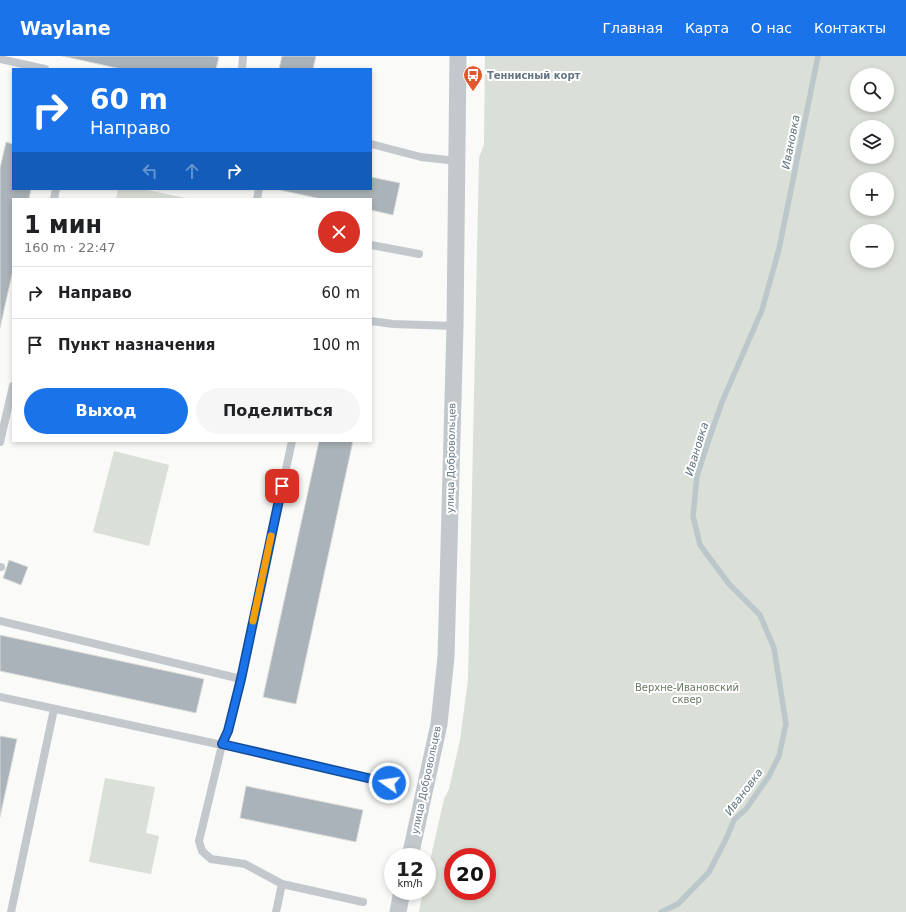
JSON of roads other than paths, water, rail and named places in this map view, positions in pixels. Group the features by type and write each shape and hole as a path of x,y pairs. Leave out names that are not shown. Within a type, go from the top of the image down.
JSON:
{"street":[{"name":"улица Добровольцев","path":"412,848 439,724 446,657 455,326 458,56"},
{"path":"398,912 400,900"}],"lane":[{"path":"242,68 243,56"},
{"path":"0,59 40,68"},
{"path":"372,144 421,157 457,161"},
{"path":"372,246 419,254"},
{"path":"372,321 393,324 455,326"},
{"path":"0,442 12,390"},
{"path":"292,442 241,679 228,731 222,744 199,841 202,851 211,859 245,864 282,884 363,902"},
{"path":"0,621 241,679"},
{"path":"0,697 222,744 389,783"},
{"path":"11,912 54,709"},
{"path":"276,912 282,884"}],"waterway":[{"name":"Ивановка","path":"661,912 678,904 709,872 734,820 746,809 769,776 779,756 786,724 774,648 760,615 729,584 700,545 693,516 697,476 722,402 762,310 779,249 818,56"}],"place":[{"name":"Теннисный корт","path":"473,92"}],"park label":[{"name":"Верхне-Ивановский сквер","path":"687,692"}]}
